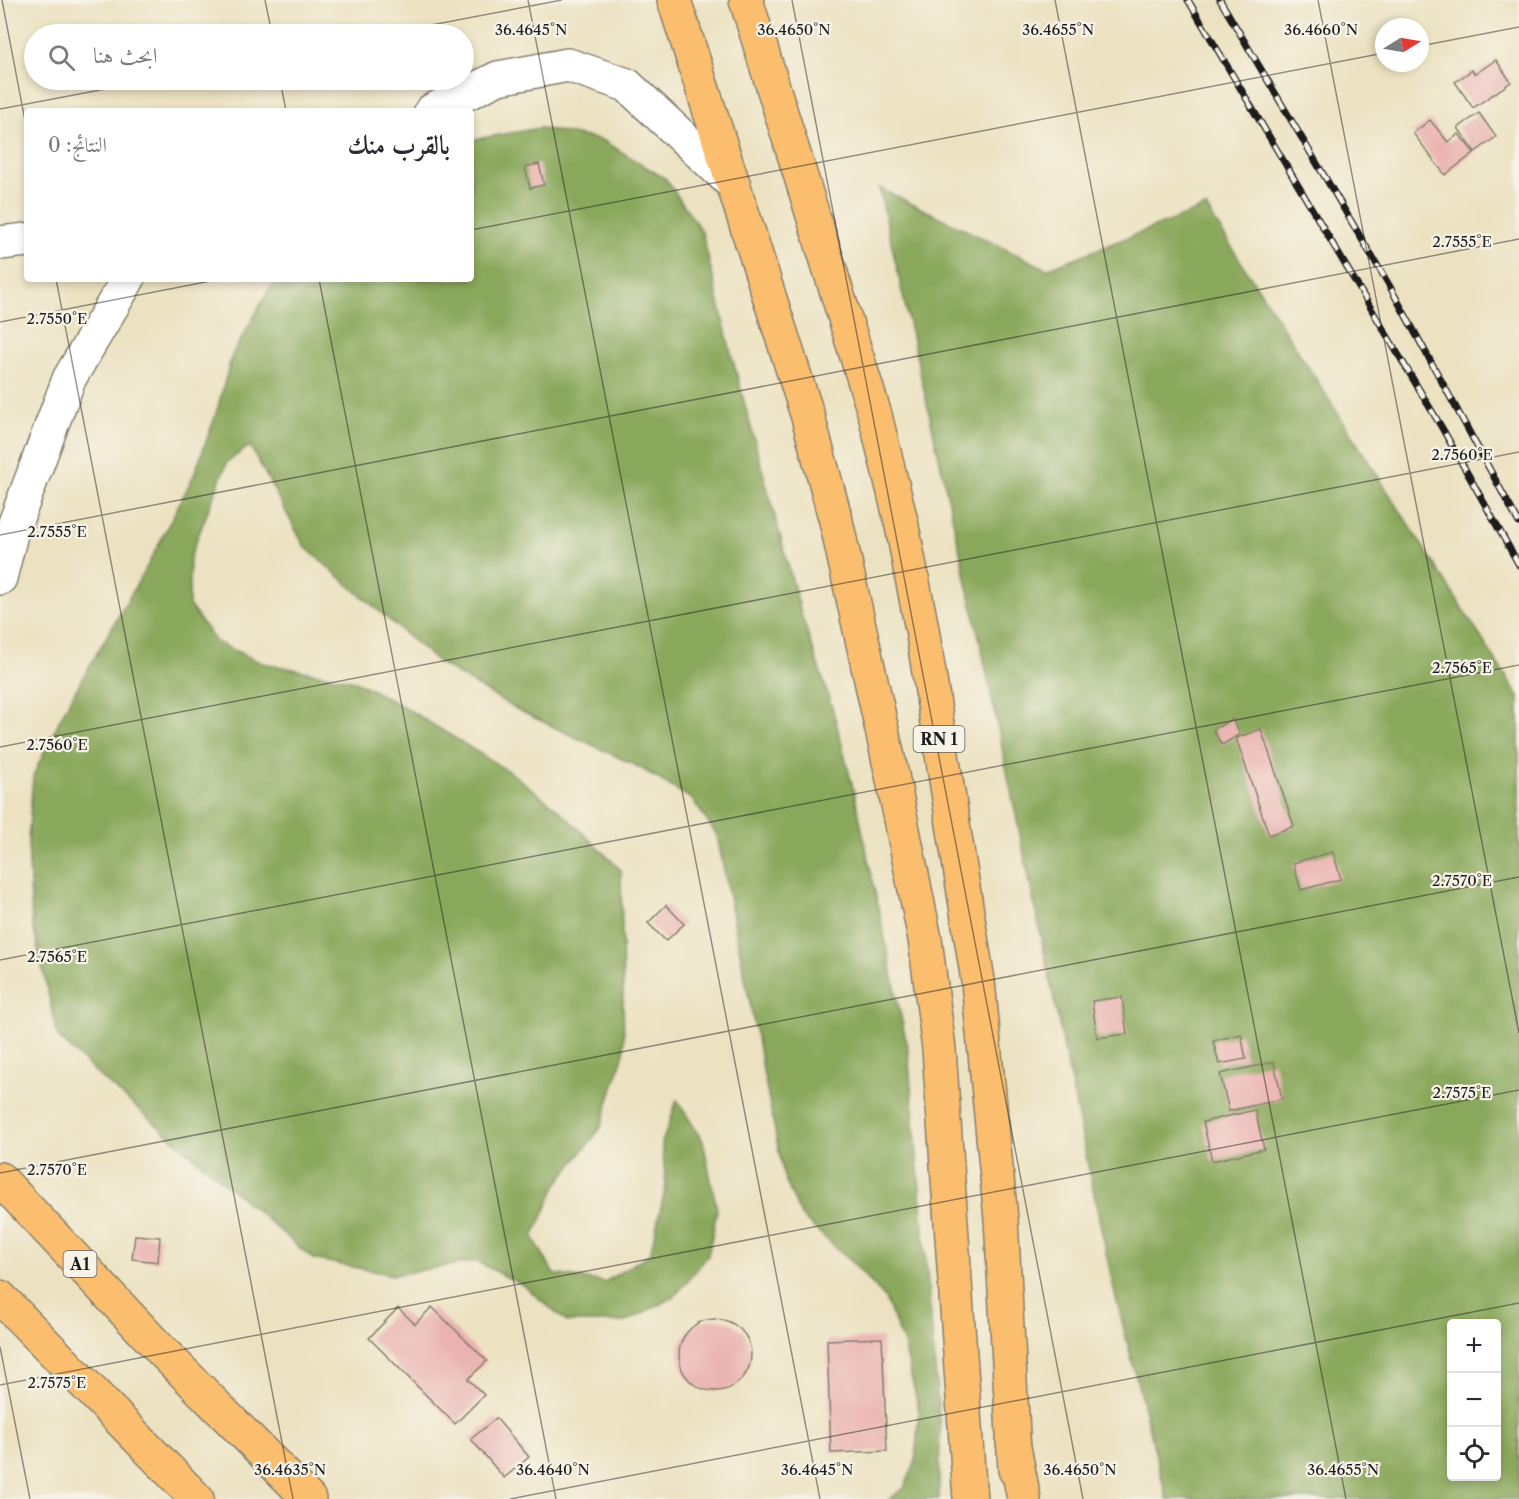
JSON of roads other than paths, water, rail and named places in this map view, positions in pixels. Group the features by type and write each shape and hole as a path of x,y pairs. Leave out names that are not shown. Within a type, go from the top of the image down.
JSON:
{"main road":[{"name":"RN 1","path":"746,0 875,415 901,521 922,629 978,981 1001,1219 1017,1499"},
{"name":"RN 1","path":"676,8 808,417 836,521 893,780 925,939 939,1049 970,1499"},
{"name":"A1","path":"0,1179 160,1349 309,1499"},
{"path":"0,1297 197,1499"},
{"path":"1013,1442 1024,1499"}],"street":[{"path":"474,90 498,78 568,65 627,85 734,185"},
{"path":"437,108 474,90"},
{"path":"0,243 24,240"},
{"path":"0,578 10,534 69,379 126,282"}],"railway":[{"path":"1188,0 1442,428 1519,565"},
{"path":"1220,0 1389,285 1519,523"}]}
